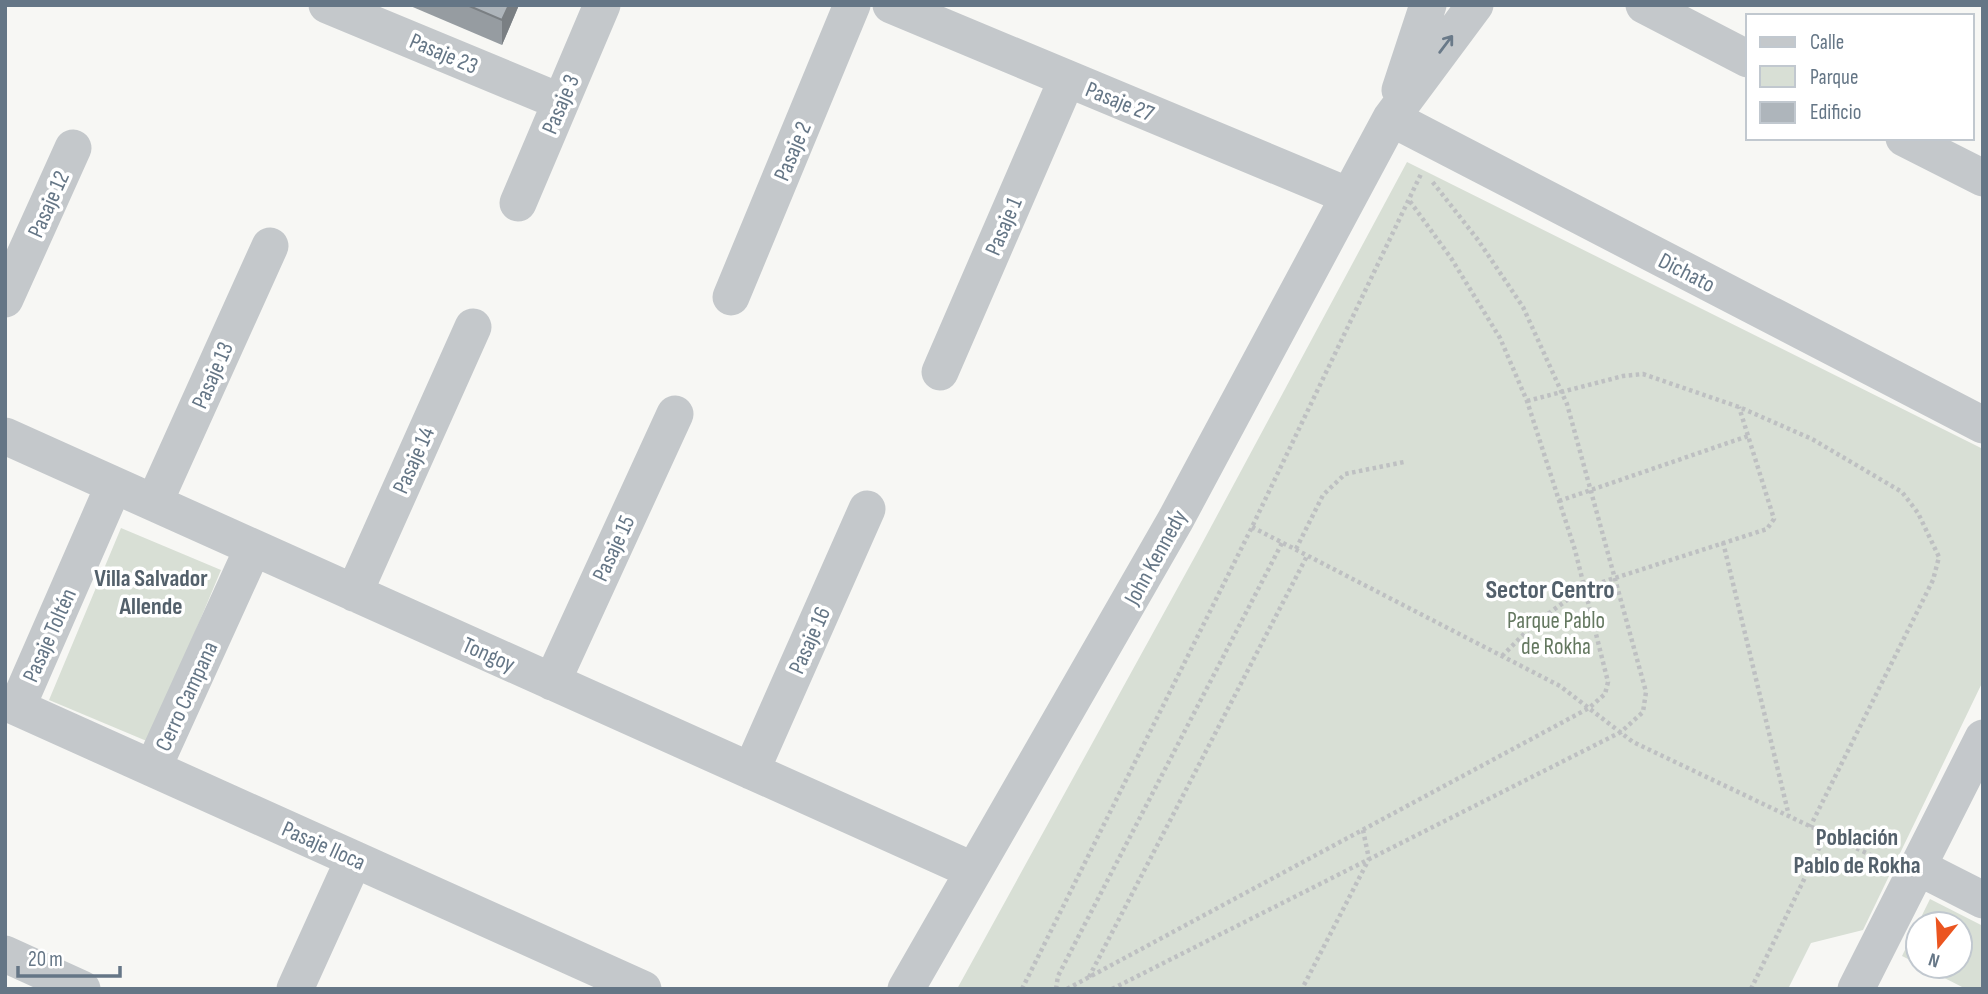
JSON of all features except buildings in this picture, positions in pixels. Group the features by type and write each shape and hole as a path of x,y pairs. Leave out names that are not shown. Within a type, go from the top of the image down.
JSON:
{"street":[{"name":"Pasaje 23","path":"327,5 387,16 561,102"},
{"name":"Pasaje 3","path":"518,203 602,5"},
{"name":"Pasaje 2","path":"731,297 852,5"},
{"name":"Pasaje 27","path":"891,5 1349,196"},
{"name":"John Kennedy","path":"1391,118 1427,5"},
{"name":"John Kennedy","path":"906,989 1176,519 1391,118 1475,5"},
{"path":"1644,5 1746,58"},
{"name":"Pasaje 1","path":"940,372 1067,79"},
{"name":"Dichato","path":"1391,118 1983,425"},
{"path":"1908,140 1983,178"},
{"name":"Pasaje 12","path":"5,299 73,148"},
{"name":"Pasaje 13","path":"154,503 270,246"},
{"name":"Pasaje 14","path":"354,593 473,327"},
{"name":"Pasaje 15","path":"552,682 675,414"},
{"name":"Tongoy","path":"5,436 974,871"},
{"name":"Pasaje Toltén","path":"11,705 114,485"},
{"name":"Pasaje 16","path":"751,771 867,509"},
{"name":"Cerro Campana","path":"153,768 253,548"},
{"name":"Pasaje Iloca","path":"11,705 643,989"},
{"path":"1856,989 1983,738"},
{"path":"295,989 354,859"},
{"path":"1916,871 1983,900"},
{"path":"5,954 82,989"}],"path":[{"path":"1022,989 1252,527 1423,170 1478,240 1523,307 1562,393 1646,692 1643,712 1621,732 1112,989"},
{"path":"1067,989 1589,708 1605,694 1608,682 1584,587 1527,401 1500,338 1451,258 1409,200"},
{"path":"1527,401 1623,376 1643,374 1739,407 1812,439 1902,492 1919,513 1939,557 1933,580 1810,827"},
{"path":"1502,656 1535,623 1584,587 1767,528 1774,519 1739,407"},
{"path":"1559,501 1748,436"},
{"path":"1296,550 1323,495 1345,474 1404,462"},
{"path":"1252,527 1560,686 1633,742 1810,827 1916,871"},
{"path":"1723,542 1789,817"},
{"path":"1056,989 1058,976 1282,543"},
{"path":"1088,977 1307,556"},
{"path":"1304,985 1369,859 1363,830"},
{"path":"1751,989 1826,834"}],"green space":[{"name":"Parque Pablo de Rokha","path":"1407,162 1983,449 1983,681 1863,930 1811,943 1788,989 957,989 1198,551"},
{"path":"121,528 221,570 149,742 49,700"},
{"path":"1930,899 1952,910 1925,910"},
{"path":"1974,921 1983,926 1983,989 1966,989 1948,980 1974,980"}],"district":[{"name":"Sector Centro","path":"1550,589"},
{"name":"Villa Salvador Allende","path":"151,592"},
{"name":"Población Pablo de Rokha","path":"1857,851"}]}
